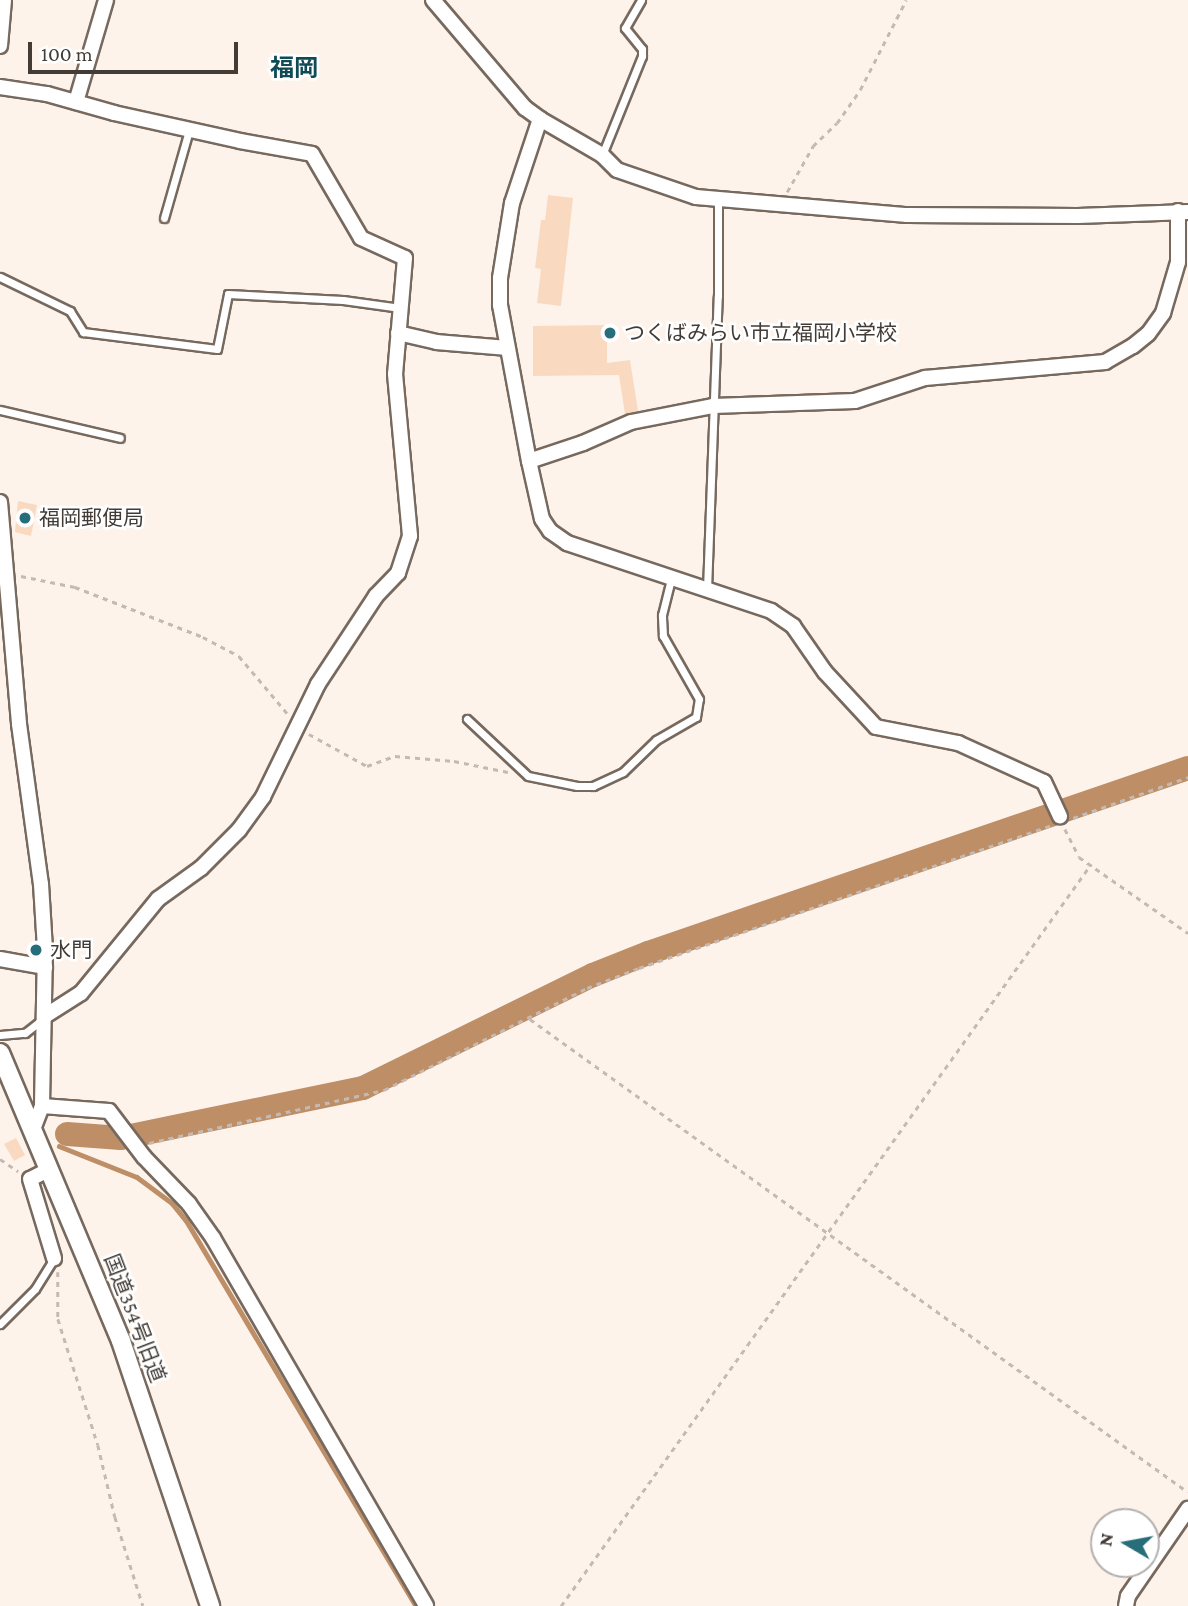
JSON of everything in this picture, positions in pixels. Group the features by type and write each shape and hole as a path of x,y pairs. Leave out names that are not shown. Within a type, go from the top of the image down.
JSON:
{"street":[{"path":"0,46 4,0"},
{"path":"76,102 106,0"},
{"path":"433,0 525,107 540,119 602,155 617,170 696,197 718,201 907,215 1078,216 1183,211 1178,262 1163,313 1148,334 1105,362 925,378 855,401 713,406 631,422 583,443 529,461"},
{"path":"0,87 76,102 190,130 312,154 361,237 405,258 395,374 410,537 398,573 376,596 318,684 281,756 264,797 239,830 201,868 158,899 81,993 45,1016"},
{"path":"540,119 512,204 500,278 500,304 529,461 542,519 550,531 567,543 771,611 793,626 825,672 876,727 958,743 1044,782 1059,814"},
{"path":"398,333 437,342 507,348"},
{"path":"0,502 19,724 41,884 45,1016 42,1106 33,1130"},
{"path":"0,959 45,967"},
{"name":"国道354号旧道","path":"0,1053 121,1340 209,1606"},
{"path":"42,1106 109,1111 118,1127 189,1203 213,1238 426,1606"},
{"path":"50,1169 30,1179 54,1258"},
{"path":"1126,1606 1128,1596 1188,1509"}],"lane":[{"path":"602,155 642,55 642,49 625,28 641,0"},
{"path":"164,218 190,130"},
{"path":"707,590 718,201"},
{"path":"0,277 70,311 83,332 217,349 229,294 344,300 400,308"},
{"path":"0,410 120,438"},
{"path":"467,719 528,776 577,786 604,782 623,772 656,740 696,717 699,699 663,636 662,615 671,579"},
{"path":"0,1035 26,1033 45,1016"},
{"path":"0,1324 35,1289 54,1258"}],"path":[{"path":"782,205 813,146 837,123 860,90 906,0"},
{"path":"7,574 75,587 203,636 239,656 279,700 297,728 367,766 395,756 430,758 528,776"},
{"path":"134,1144 384,1090 530,1019 587,988 1059,814 1188,777"},
{"path":"1059,814 1079,857 1188,933"},
{"path":"561,1606 1091,864"},
{"path":"530,1019 1188,1492"},
{"path":"0,1159 30,1179"},
{"path":"54,1258 58,1273 58,1319 98,1445 115,1517 143,1606"}],"building":[{"path":"548,195 573,198 561,306 537,303 541,269 535,268 541,220 545,220"},
{"path":"607,325 607,363 630,360 638,411 625,414 619,375 533,376 533,326"},
{"path":"18,501 37,505 31,536 15,532"},
{"path":"16,1138 25,1155 14,1161 4,1144"}],"waterway":[{"path":"67,1134 121,1138 363,1088 593,975 648,953 1188,768"},
{"path":"59,1146 137,1177 172,1203 186,1220 416,1606"}],"place":[{"name":"つくばみらい市立福岡小学校","path":"610,333"},
{"name":"福岡郵便局","path":"25,518"},
{"name":"水門","path":"36,950"}],"district":[{"name":"福岡","path":"294,68"}]}
